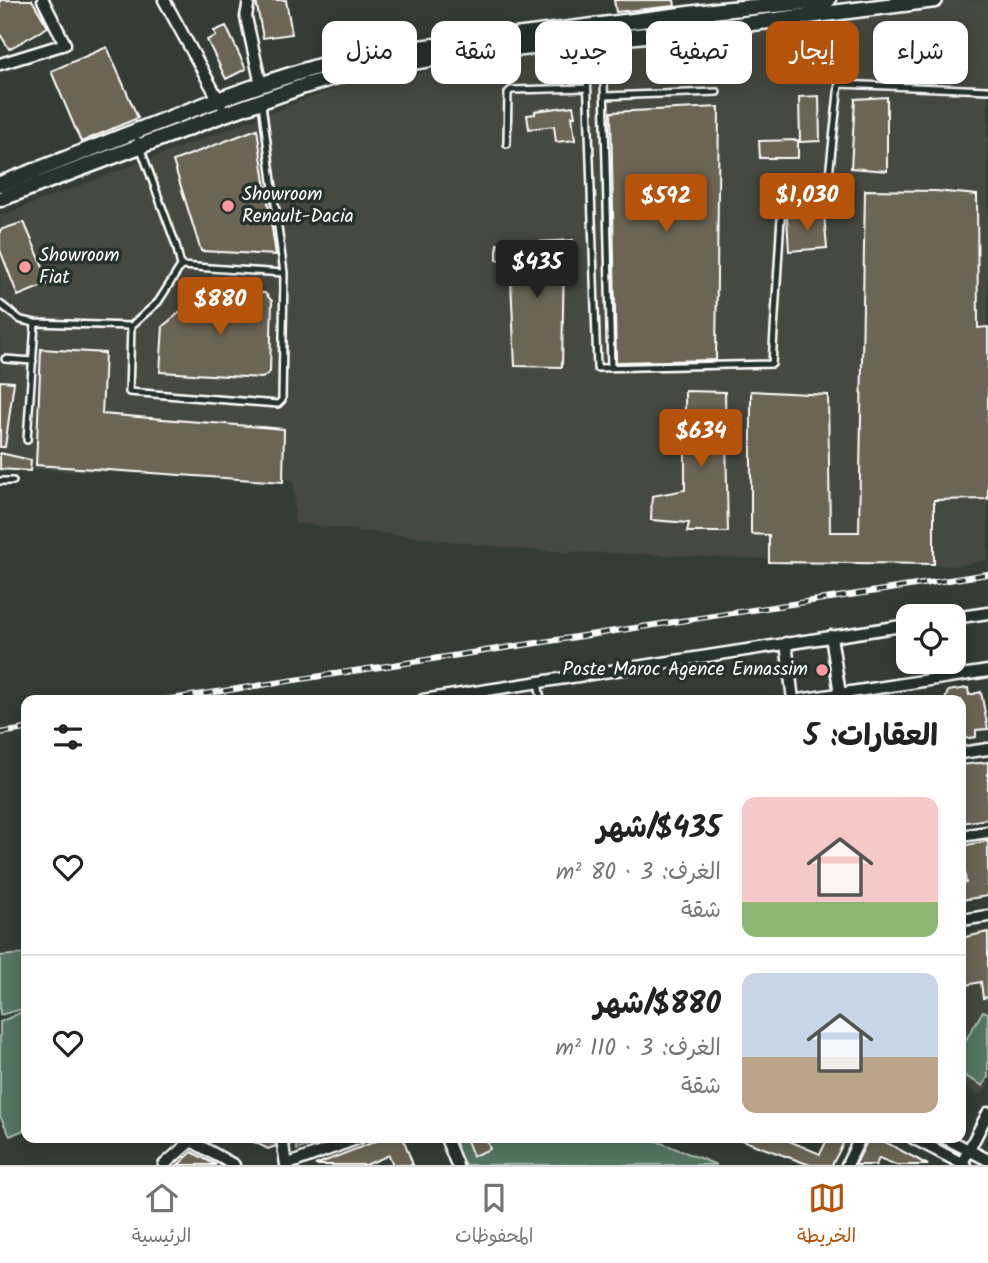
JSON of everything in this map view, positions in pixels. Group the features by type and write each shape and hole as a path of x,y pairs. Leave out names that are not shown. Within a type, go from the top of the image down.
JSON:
{"street":[{"path":"0,64 65,44 43,0"},
{"path":"164,0 222,107"},
{"path":"249,0 246,18 261,85"},
{"path":"632,25 723,5 828,0"},
{"path":"752,22 839,6 935,0"},
{"path":"0,184 137,139 222,107 261,85 306,69 355,56 431,50"},
{"path":"222,107 261,101 355,71 431,54"},
{"path":"0,199 137,139"},
{"path":"966,616 988,613"},
{"path":"484,695 538,682 896,627"},
{"path":"831,636 840,694"},
{"path":"786,643 792,695"},
{"path":"833,695 988,671"},
{"path":"966,752 988,749"},
{"path":"966,835 988,832"},
{"path":"966,919 988,916"},
{"path":"922,1143 962,1165 988,1114"},
{"path":"164,1165 186,1143"},
{"path":"197,1143 234,1165"},
{"path":"283,1143 286,1165 345,1143"},
{"path":"448,1143 457,1165"},
{"path":"847,1165 858,1143"},
{"path":"955,1143 988,1160"}],"lane":[{"path":"587,84 597,368 772,364 780,217 791,195 828,185 839,84 988,90"},
{"path":"603,84 611,368"},
{"path":"507,144 508,93 511,90 587,88"},
{"path":"604,96 717,92"},
{"path":"131,326 129,392 278,404 282,400 284,273 261,101"},
{"path":"0,304 21,320 35,323 131,326 158,302 181,266 176,245 137,139"},
{"path":"181,266 284,273"},
{"path":"27,440 35,323"},
{"path":"5,359 33,361"},
{"path":"0,481 13,481"},
{"path":"538,682 540,695"}],"shaded area":[{"path":"852,0 988,0 988,560 954,566 528,550 295,523 294,480 0,468 0,216 344,85 417,84 417,73 431,71 431,84 521,84 521,55 535,52 535,84 632,84 632,34 646,32 646,84 752,84 752,21 717,21"},
{"path":"988,930 988,1086 981,1095 966,1087 966,933"}],"green space":[{"path":"21,954 21,1009 0,1015 0,956"},
{"path":"983,1011 988,1013 988,1077 983,1086 966,1077 966,1040"},
{"path":"21,1012 21,1131 10,1136 0,1116 0,1022"},
{"path":"296,1143 316,1143 297,1150"},
{"path":"446,1143 662,1143 717,1165 453,1165"}],"building":[{"path":"0,0 32,0 48,27 9,49 0,34"},
{"path":"286,0 292,34 263,38 256,1"},
{"path":"614,0 674,0 675,6 616,12"},
{"path":"226,26 246,69 226,79 207,40 216,36 214,31"},
{"path":"107,47 138,118 81,142 51,71"},
{"path":"819,96 820,141 800,142 799,97"},
{"path":"887,97 887,171 851,168 855,99"},
{"path":"573,106 575,140 556,142 554,126 529,129 527,115 535,114 535,111"},
{"path":"719,107 716,360 616,362 611,112"},
{"name":"Showroom Renault-Dacia","path":"257,129 276,255 201,251 173,161"},
{"path":"798,140 798,158 760,158 759,141"},
{"path":"865,190 935,191 977,195 978,328 988,327 988,499 934,500 934,564 769,562 769,535 751,534 751,391 828,395 830,532 859,532"},
{"path":"824,214 827,248 789,251 787,217"},
{"name":"Showroom Fiat","path":"24,222 50,283 18,296 0,250 0,230"},
{"path":"573,240 574,256 564,256 562,367 515,366 510,259 497,260 497,244"},
{"path":"212,290 265,293 272,301 270,372 262,378 160,372 163,326 197,298 213,303"},
{"path":"41,349 105,353 102,414 284,429 283,482 36,465"},
{"path":"0,381 14,382 5,447 0,447"},
{"path":"685,391 725,392 728,532 687,532 689,523 651,520 652,496 685,490"},
{"path":"0,453 31,460 30,471 0,469"},
{"path":"968,688 969,695 981,692 988,729 976,730 976,737 966,738 966,695 947,695 948,691"},
{"path":"988,762 988,819 966,822 966,764"},
{"path":"988,841 988,896 966,899 966,845"},
{"path":"988,932 988,997 983,998 981,982 966,985 966,937"},
{"path":"256,1143 276,1143 276,1146 268,1149"},
{"path":"371,1143 405,1143 413,1165 393,1165 389,1155 366,1165 315,1165"},
{"path":"468,1143 488,1143 490,1149 473,1156"},
{"path":"750,1143 794,1143 820,1154 826,1143 843,1143 832,1165 810,1165"},
{"path":"866,1143 887,1143 928,1165 896,1165 879,1158 876,1165 855,1165"},
{"path":"192,1152 216,1165 178,1165"}],"railway":[{"path":"197,695 988,574"},
{"path":"0,733 21,730"}],"place":[{"name":"Showroom Renault-Dacia","path":"228,206"},
{"name":"Showroom Fiat","path":"25,267"},
{"name":"Poste Maroc Agence Ennassim","path":"822,670"}]}
